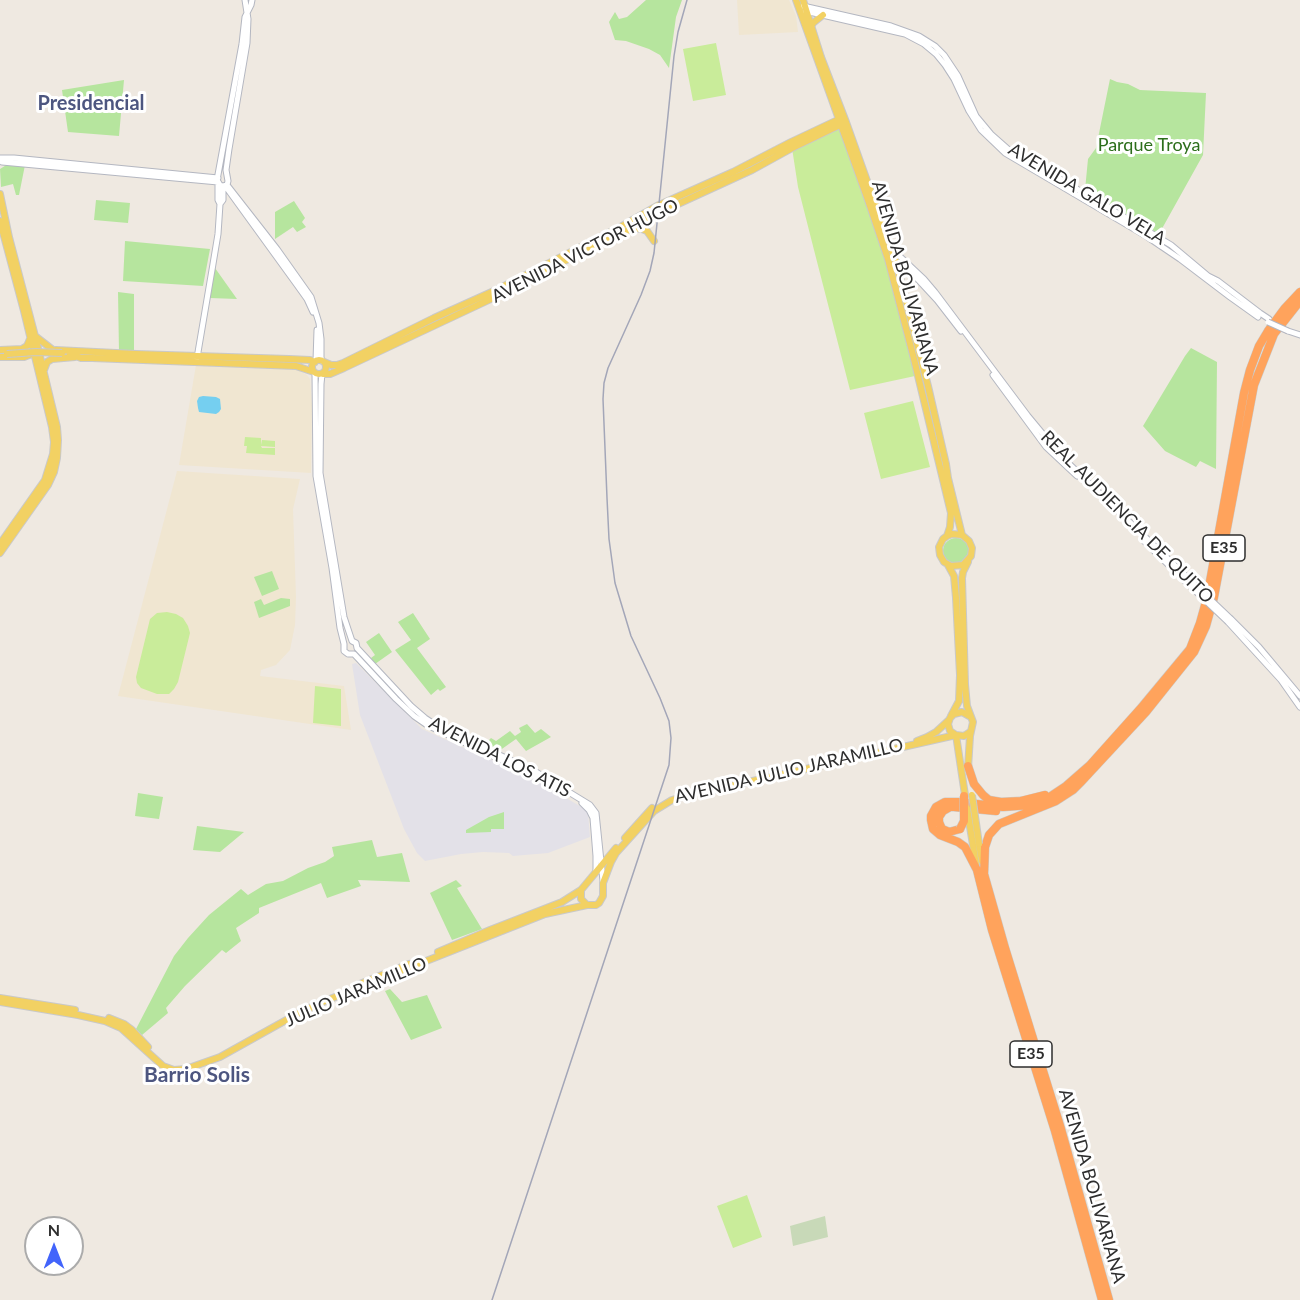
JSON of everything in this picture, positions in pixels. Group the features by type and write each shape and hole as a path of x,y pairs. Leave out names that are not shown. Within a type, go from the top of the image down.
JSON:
{"highway":[{"name":"E35","path":"1066,786 1097,757 1190,649 1207,598 1250,370 1259,346 1268,331 1300,292"},
{"name":"E35","path":"1027,812 1056,801 1082,782 1146,712 1194,652 1206,626 1214,597 1255,379 1274,334 1300,301"},
{"path":"968,766 974,784 989,800 1021,801 1042,796 1066,786"},
{"path":"981,872 965,847 933,829 931,820 936,807 949,801 1003,807 1031,805 1045,800 1066,786"},
{"path":"966,794 964,821 960,829 949,832 942,829 939,817 950,807 954,807 999,812 1027,812"},
{"path":"981,872 989,835 999,824 1027,812"},
{"name":"AVENIDA BOLIVARIANA","path":"981,872 992,930 1055,1131 1102,1300"},
{"name":"AVENIDA BOLIVARIANA","path":"981,872 1073,1170 1109,1300"}],"main road":[{"path":"220,204 223,200 221,182 223,175 227,177 227,163 247,43 248,19 245,0"},
{"path":"196,359 218,234 220,204 218,200 245,17 252,0"},
{"name":"AVENIDA BOLIVARIANA","path":"796,0 802,7 811,28 888,259 914,355 951,513 950,527 939,551 954,576 960,675 959,701 948,724 950,731 956,735 981,872"},
{"name":"AVENIDA BOLIVARIANA","path":"802,7 900,274 962,535 971,544 972,552 962,578 965,684 969,716 973,722 970,732 966,794"},
{"name":"AVENIDA GALO VELA","path":"802,7 823,15 905,34 924,44 945,65 981,130 1005,153 1146,236 1230,297 1268,320 1300,333"},
{"name":"AVENIDA GALO VELA","path":"802,7 891,26 919,36 935,46 958,76 976,116 1008,149 1171,245 1208,276 1218,281 1268,320"},
{"path":"811,28 813,23 823,15"},
{"name":"AVENIDA VICTOR HUGO","path":"196,359 296,366 330,374 492,298 668,208 752,170 842,121"},
{"name":"AVENIDA VICTOR HUGO","path":"2,354 22,357 57,353 196,359 289,359 337,365 504,285 657,206 842,121"},
{"path":"2,161 221,182"},
{"path":"227,163 232,168"},
{"name":"AVENIDA LOS ATIS","path":"221,182 307,299 317,330 319,361 327,368 318,373"},
{"name":"AVENIDA LOS ATIS","path":"221,182 234,192 311,297 319,323 321,358 312,368 318,373 320,396 320,473 344,617 352,641 356,644 356,651 396,699 427,725 525,771 582,802 590,810 593,818 596,872"},
{"path":"0,194 36,354 57,427 58,440 54,472 44,493 0,553"},
{"path":"223,195 230,194"},
{"path":"0,221 33,338 57,353 41,371"},
{"path":"632,228 647,231 654,241"},
{"name":"REAL AUDIENCIA DE QUITO","path":"892,249 936,292 1062,458 1190,582"},
{"name":"REAL AUDIENCIA DE QUITO","path":"900,274 908,270 924,285 1058,460 1259,647 1300,696"},
{"path":"2,354 22,349 33,338"},
{"path":"0,544 40,490 50,465 54,442 41,371 22,357 24,354 22,349"},
{"name":"AVENIDA VICTOR HUGO","path":"2,354 36,352 81,355"},
{"name":"AVENIDA LOS ATIS","path":"318,373 316,476 344,650 351,655 356,651"},
{"path":"947,536 957,533 962,535"},
{"path":"948,565 960,566 970,559"},
{"name":"REAL AUDIENCIA DE QUITO","path":"1230,620 1300,707"},
{"path":"344,644 352,641"},
{"name":"AVENIDA LOS ATIS","path":"356,651 411,706 437,726 536,772 590,805 596,813 603,887"},
{"path":"950,718 958,712 969,716"},
{"name":"AVENIDA JULIO JARAMILLO","path":"588,884 602,864 646,813 675,795 916,741 936,732 950,718"},
{"path":"956,735 964,736 970,732"},
{"name":"AVENIDA JULIO JARAMILLO","path":"603,887 616,853 654,811 672,800 956,735"},
{"path":"581,890 581,899 588,905 599,903 603,896 603,887 595,883 588,884"},
{"name":"JULIO JARAMILLO","path":"0,998 72,1010 113,1020 132,1030 164,1062 174,1066 188,1066 230,1048 312,1003 562,902 588,884"},
{"name":"JULIO JARAMILLO","path":"0,1002 78,1014 105,1021 122,1028 163,1066 181,1070 201,1065 240,1048 297,1014 325,1001 545,914 588,905"}],"shaded area":[{"path":"737,0 789,0 796,16 798,32 739,35"},
{"path":"196,365 294,368 307,375 310,379 312,404 311,473 179,465"},
{"path":"177,471 300,479 293,509 296,597 295,625 290,650 276,665 261,670 260,676 344,686 351,730 118,696"},
{"path":"356,663 422,729 528,776 585,809 588,813 590,837 548,853 513,856 509,853 483,852 425,861 417,853 404,829 360,715 352,664"}],"green space":[{"path":"646,0 682,0 676,17 669,68 660,55 649,49 626,41 615,40 609,22 615,12 619,19 627,17"},
{"path":"716,43 726,95 693,101 683,49"},
{"name":"Parque Troya","path":"1110,79 1140,90 1206,93 1203,155 1159,234 1085,190 1088,159 1096,148"},
{"path":"124,80 119,136 68,132 62,90"},
{"path":"840,125 886,263 915,376 850,390 798,187 792,148"},
{"path":"8,164 25,165 19,195 16,195 13,184 1,187 0,169"},
{"path":"96,200 130,203 128,223 94,220"},
{"path":"294,201 305,218 302,222 306,227 297,232 293,227 275,239 275,212"},
{"path":"125,241 210,249 203,286 123,281"},
{"path":"215,268 237,299 210,298"},
{"path":"118,292 134,294 134,352 119,352"},
{"path":"1191,348 1217,362 1216,469 1200,461 1196,467 1165,451 1143,426"},
{"path":"913,401 930,467 881,479 864,413"},
{"path":"245,437 261,438 261,445 262,440 275,441 275,447 261,446 262,448 275,448 275,455 246,453"},
{"path":"956,538 965,542 969,551 965,560 956,564 947,560 943,551 947,542"},
{"path":"272,571 279,589 262,596 254,577"},
{"path":"281,598 290,599 290,606 259,618 254,602 261,599 264,605"},
{"path":"167,612 183,618 190,633 178,682 169,694 157,694 141,688 136,677 150,619 157,613"},
{"path":"413,613 430,639 417,648 446,687 440,691 438,689 431,695 395,650 411,640 398,622"},
{"path":"379,633 392,652 375,664 371,658 375,655 366,642"},
{"path":"315,686 341,689 341,726 313,723"},
{"path":"527,724 535,733 541,729 551,737 526,751 516,739 499,751 486,743 491,738 496,741 510,731 515,736 521,732 519,728"},
{"path":"138,793 163,797 159,819 135,816"},
{"path":"504,812 504,829 466,833 466,830 489,817"},
{"path":"197,826 244,832 220,852 193,850"},
{"path":"372,840 377,857 402,853 410,882 358,880 361,886 327,898 321,883 259,908 259,913 236,928 241,941 226,953 222,950 185,986 166,1008 168,1013 142,1035 136,1029 174,956 209,915 241,889 248,895 266,884 283,881 325,862 334,856 332,847"},
{"path":"456,880 462,886 457,888 482,929 452,940 430,893"},
{"path":"390,989 402,1002 427,995 442,1028 411,1040 385,991"},
{"path":"747,1195 762,1237 733,1248 717,1206"},
{"path":"825,1216 828,1237 793,1246 790,1226"}],"water":[{"path":"203,396 220,399 219,412 216,414 199,412 197,401"}],"railway":[{"path":"492,1300 669,765 671,738 669,721 631,636 615,583 609,539 603,399 608,368 641,295 654,253 674,56 687,0"}],"district":[{"name":"Presidencial","path":"91,104"},
{"name":"Barrio Solis","path":"197,1075"}]}
